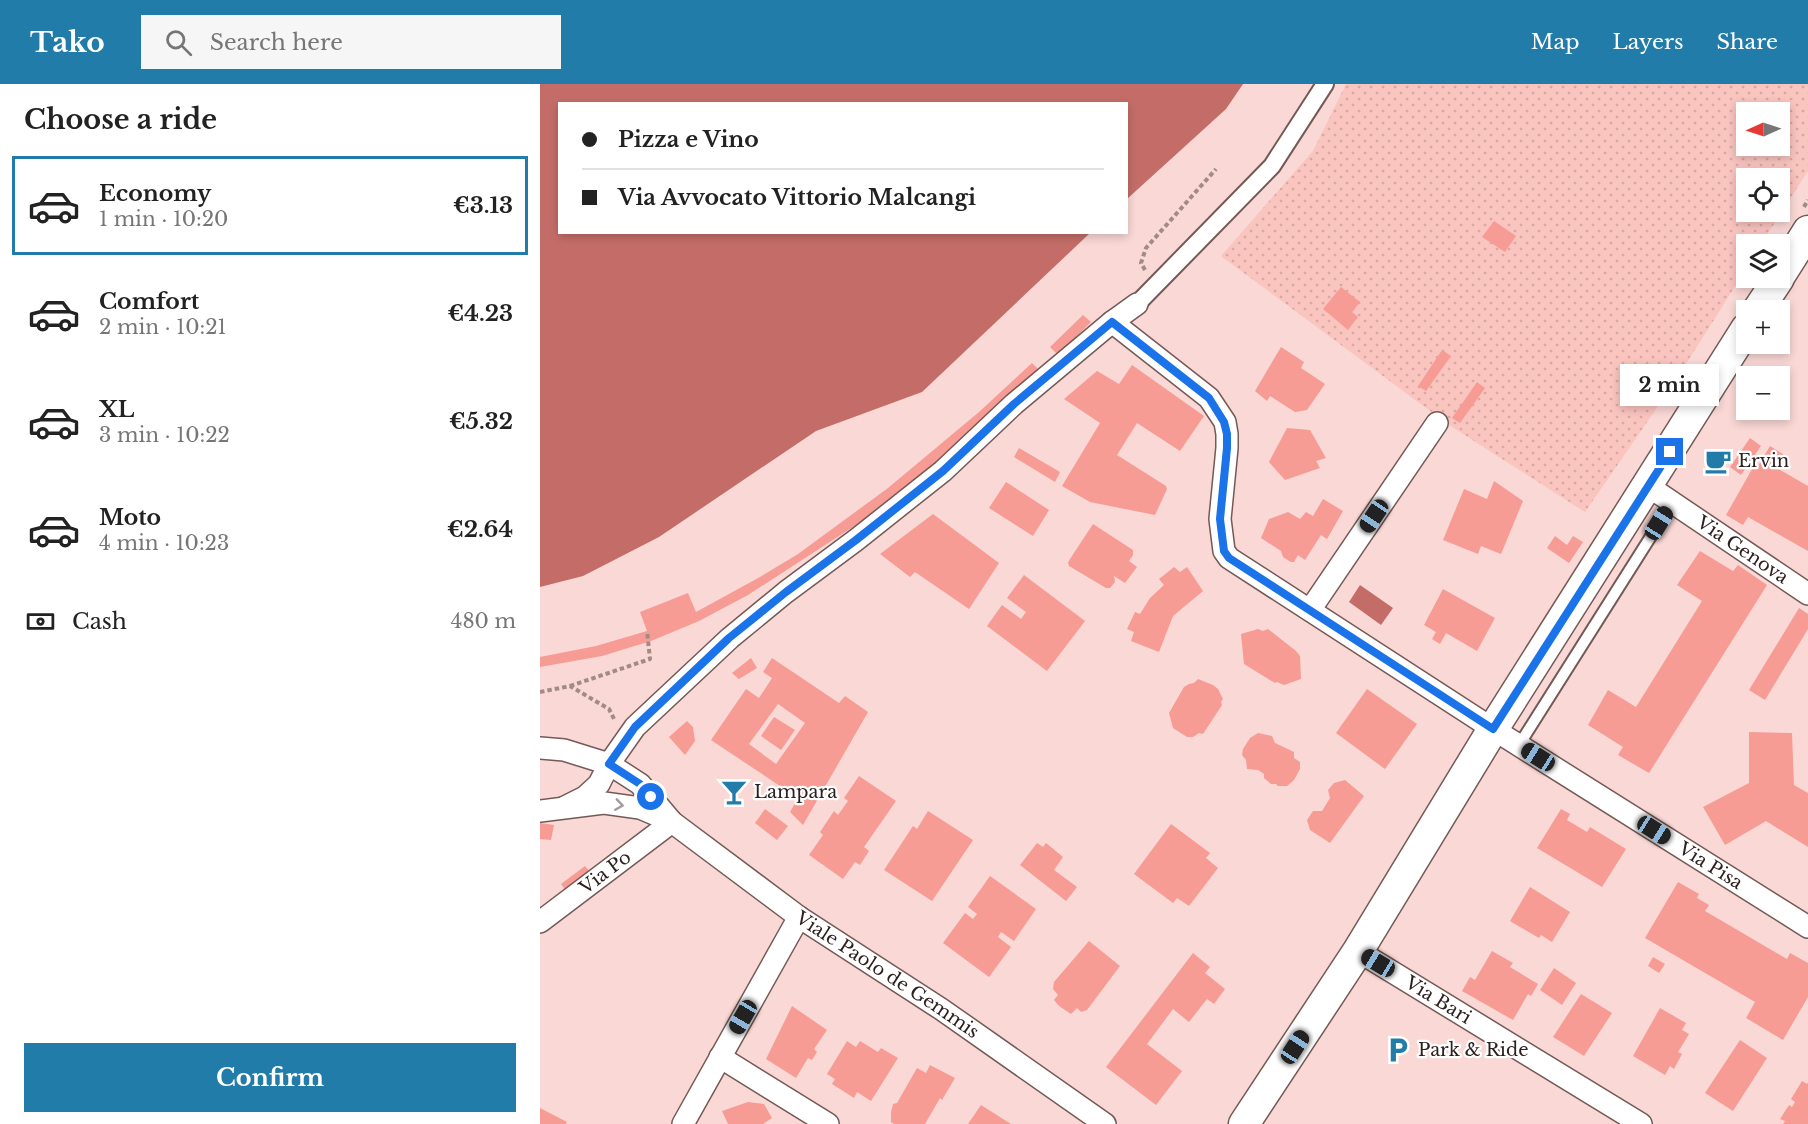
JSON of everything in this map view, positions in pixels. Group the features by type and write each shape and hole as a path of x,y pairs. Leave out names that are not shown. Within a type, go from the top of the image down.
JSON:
{"main road":[{"path":"1790,260 1808,231"},
{"path":"1244,1124 1358,951 1499,721 1736,345"}],"street":[{"path":"565,807 585,797 599,784 609,764 635,727 729,638 943,471 1014,404 1112,322 1137,304 1272,166 1325,84"},
{"name":"Via Pisa","path":"1112,322 1209,398 1224,422 1227,434 1220,519 1224,551 1229,558 1310,610 1499,721 1519,745 1808,927"},
{"path":"1310,610 1437,423"},
{"name":"Via Genova","path":"1648,486 1808,594"},
{"path":"540,748 564,750 609,764 640,784 672,822"},
{"path":"540,811 604,803 640,808 672,822"},
{"name":"Viale Paolo de Gemmis","path":"672,822 799,917 941,1010 1105,1124"},
{"name":"Via Po","path":"540,922 672,822"},
{"path":"683,1124 799,917"},
{"name":"Via Bari","path":"1358,951 1641,1124"},
{"path":"720,1057 828,1124"}],"lane":[{"path":"1519,745 1672,503"}],"path":[{"path":"1154,287 1142,263 1146,248 1216,169"},
{"path":"540,692 570,686 650,659 647,631"},
{"path":"570,686 609,709 626,741"}],"shaded area":[{"path":"540,84 1243,84 1226,109 1128,198 1128,102 558,102 558,234 1089,234 922,392 816,431 659,537 583,576 540,587"},
{"path":"1346,84 1808,84 1808,171 1790,199 1790,168 1736,168 1736,222 1775,222 1767,234 1736,234 1736,285 1672,386 1585,512 1449,425 1221,256 1313,151"},
{"path":"1360,585 1393,608 1381,625 1349,602"}],"building":[{"path":"1494,221 1516,236 1505,252 1482,237"},
{"path":"1341,287 1360,302 1352,312 1358,317 1348,330 1323,309"},
{"path":"1083,315 1091,322 1058,355 1050,347"},
{"path":"1281,347 1304,362 1301,368 1325,384 1307,410 1295,412 1270,396 1267,401 1255,391"},
{"path":"1442,350 1451,356 1426,391 1418,386"},
{"path":"1032,363 1040,371 950,451 862,521 748,595 699,621 651,641 602,656 540,667 540,657 596,646 647,631 640,612 688,593 696,612 798,554 888,488 979,412"},
{"path":"1132,365 1204,416 1180,451 1137,423 1117,455 1166,486 1167,489 1155,515 1090,502 1062,486 1100,423 1064,399 1097,371 1119,384"},
{"path":"1477,382 1485,388 1460,423 1452,418"},
{"path":"1287,428 1310,430 1326,458 1316,461 1320,468 1285,480 1269,462"},
{"path":"1750,438 1761,446 1741,475 1730,467"},
{"path":"1770,446 1783,454 1775,467 1808,486 1808,551 1748,517 1743,525 1726,515 1755,464 1758,466"},
{"path":"1019,448 1060,472 1055,482 1014,457"},
{"path":"1494,481 1523,501 1501,554 1481,546 1478,554 1443,540 1464,489 1487,499"},
{"path":"1006,482 1049,510 1033,536 989,508"},
{"path":"1323,499 1343,511 1327,539 1321,535 1305,560 1298,555 1294,562 1291,562 1283,557 1281,551 1261,538 1269,519 1288,512 1300,519 1306,512 1313,516"},
{"path":"933,514 999,563 969,609 915,572 910,577 880,554"},
{"path":"1093,524 1133,550 1129,561 1137,567 1125,583 1114,576 1115,582 1110,588 1106,588 1069,566 1070,559"},
{"path":"1555,536 1567,545 1573,536 1583,542 1569,563 1547,548"},
{"path":"1700,551 1733,571 1738,565 1767,585 1649,773 1618,755 1623,747 1588,725 1608,690 1636,707 1702,601 1677,585"},
{"path":"1174,567 1180,572 1187,567 1203,591 1173,616 1159,652 1131,641 1134,632 1127,629 1135,612 1140,614 1150,598 1164,585 1159,579"},
{"path":"1024,575 1085,621 1047,671 987,626 1002,605 1021,619 1026,612 1007,598"},
{"path":"1443,589 1495,618 1477,651 1446,633 1440,644 1432,639 1436,632 1424,625"},
{"path":"1799,608 1808,614 1808,629 1765,700 1749,690"},
{"path":"1258,629 1263,631 1268,629 1296,651 1300,656 1301,679 1284,685 1275,683 1244,664 1241,634"},
{"path":"751,658 757,668 739,679 732,673"},
{"path":"772,658 839,703 845,696 868,712 803,825 790,812 798,798 711,740 746,689 759,698 772,678 763,672","holes":["778,704 805,723 776,764 749,744"]},
{"path":"1198,679 1218,689 1223,699 1222,705 1203,734 1187,737 1173,728 1169,713 1184,687"},
{"path":"1367,689 1417,724 1385,769 1336,733"},
{"path":"774,717 795,730 781,750 761,736"},
{"path":"687,721 693,727 695,741 685,755 669,737"},
{"path":"1749,732 1792,733 1794,785 1808,793 1808,847 1766,821 1725,845 1703,807 1749,783"},
{"path":"1258,733 1272,736 1275,743 1294,752 1294,758 1300,762 1300,769 1294,780 1287,786 1271,784 1258,770 1247,769 1246,760 1242,755 1243,749 1250,738"},
{"path":"859,776 896,801 864,847 869,851 860,865 855,862 843,879 809,855 823,835 820,832 834,811 838,815 848,801 844,798"},
{"path":"1345,780 1364,796 1330,843 1310,830 1307,820 1313,811 1322,811 1330,798 1328,790 1334,783"},
{"path":"765,809 788,826 777,840 755,823"},
{"path":"1561,809 1570,814 1567,820 1587,832 1590,827 1626,849 1602,887 1537,848"},
{"path":"928,811 973,840 932,901 884,870 913,826 917,829"},
{"path":"540,823 554,825 551,840 540,839"},
{"path":"1171,824 1210,853 1206,858 1218,868 1189,906 1177,898 1173,903 1134,874"},
{"path":"1037,843 1043,847 1046,843 1063,857 1054,870 1077,887 1066,901 1020,865"},
{"path":"585,866 590,872 566,891 561,884"},
{"path":"990,876 1036,909 1014,941 1001,932 998,937 1011,947 989,977 943,943 965,913 973,919 977,914 968,907"},
{"path":"1678,882 1699,894 1697,898 1709,905 1705,911 1787,959 1790,953 1808,963 1808,997 1783,1040 1746,1018 1755,1002 1645,938"},
{"path":"1530,887 1570,912 1552,942 1541,935 1539,938 1510,921"},
{"path":"1089,941 1120,966 1087,1010 1081,1012 1077,1008 1071,1014 1054,1000 1058,995 1053,989 1054,982"},
{"path":"1492,951 1513,963 1510,967 1538,984 1531,996 1528,994 1513,1020 1462,991 1470,977 1475,980"},
{"path":"1193,953 1210,967 1205,973 1225,989 1214,1004 1207,999 1189,1022 1173,1009 1147,1044 1182,1071 1156,1105 1106,1067"},
{"path":"1653,957 1665,964 1659,973 1648,966"},
{"path":"1554,968 1576,983 1562,1005 1540,990"},
{"path":"1581,994 1612,1013 1584,1056 1553,1037"},
{"path":"792,1006 827,1030 814,1049 817,1052 812,1060 808,1058 796,1078 766,1059"},
{"path":"1660,1008 1686,1023 1682,1030 1689,1034 1678,1052 1682,1054 1674,1069 1670,1066 1665,1075 1633,1056"},
{"path":"1740,1040 1767,1058 1733,1111 1705,1093"},
{"path":"847,1041 856,1047 860,1041 878,1052 881,1048 898,1058 871,1101 857,1092 854,1098 832,1084 835,1079 827,1074"},
{"path":"930,1065 955,1078 942,1100 940,1098 925,1124 894,1124 891,1122 893,1104 897,1103 917,1068 926,1073"},
{"path":"1802,1081 1807,1084 1808,1082 1808,1124 1783,1124 1785,1121 1780,1119 1789,1105 1792,1107 1795,1102 1791,1099"},
{"path":"748,1102 764,1104 772,1118 763,1124 728,1124 722,1111"},
{"path":"981,1105 1011,1124 968,1124"},
{"path":"540,1108 567,1122 566,1124 540,1124"}],"place":[{"name":"Ervin","path":"1718,461"},
{"name":"Lampara","path":"734,792"},
{"name":"Park & Ride","path":"1398,1050"}],"route":[{"path":"651,797 640,784 609,764 635,727 729,638 943,471 1014,404 1112,322 1209,398 1224,422 1227,448 1220,519 1224,551 1229,558 1493,729 1670,452"}]}
